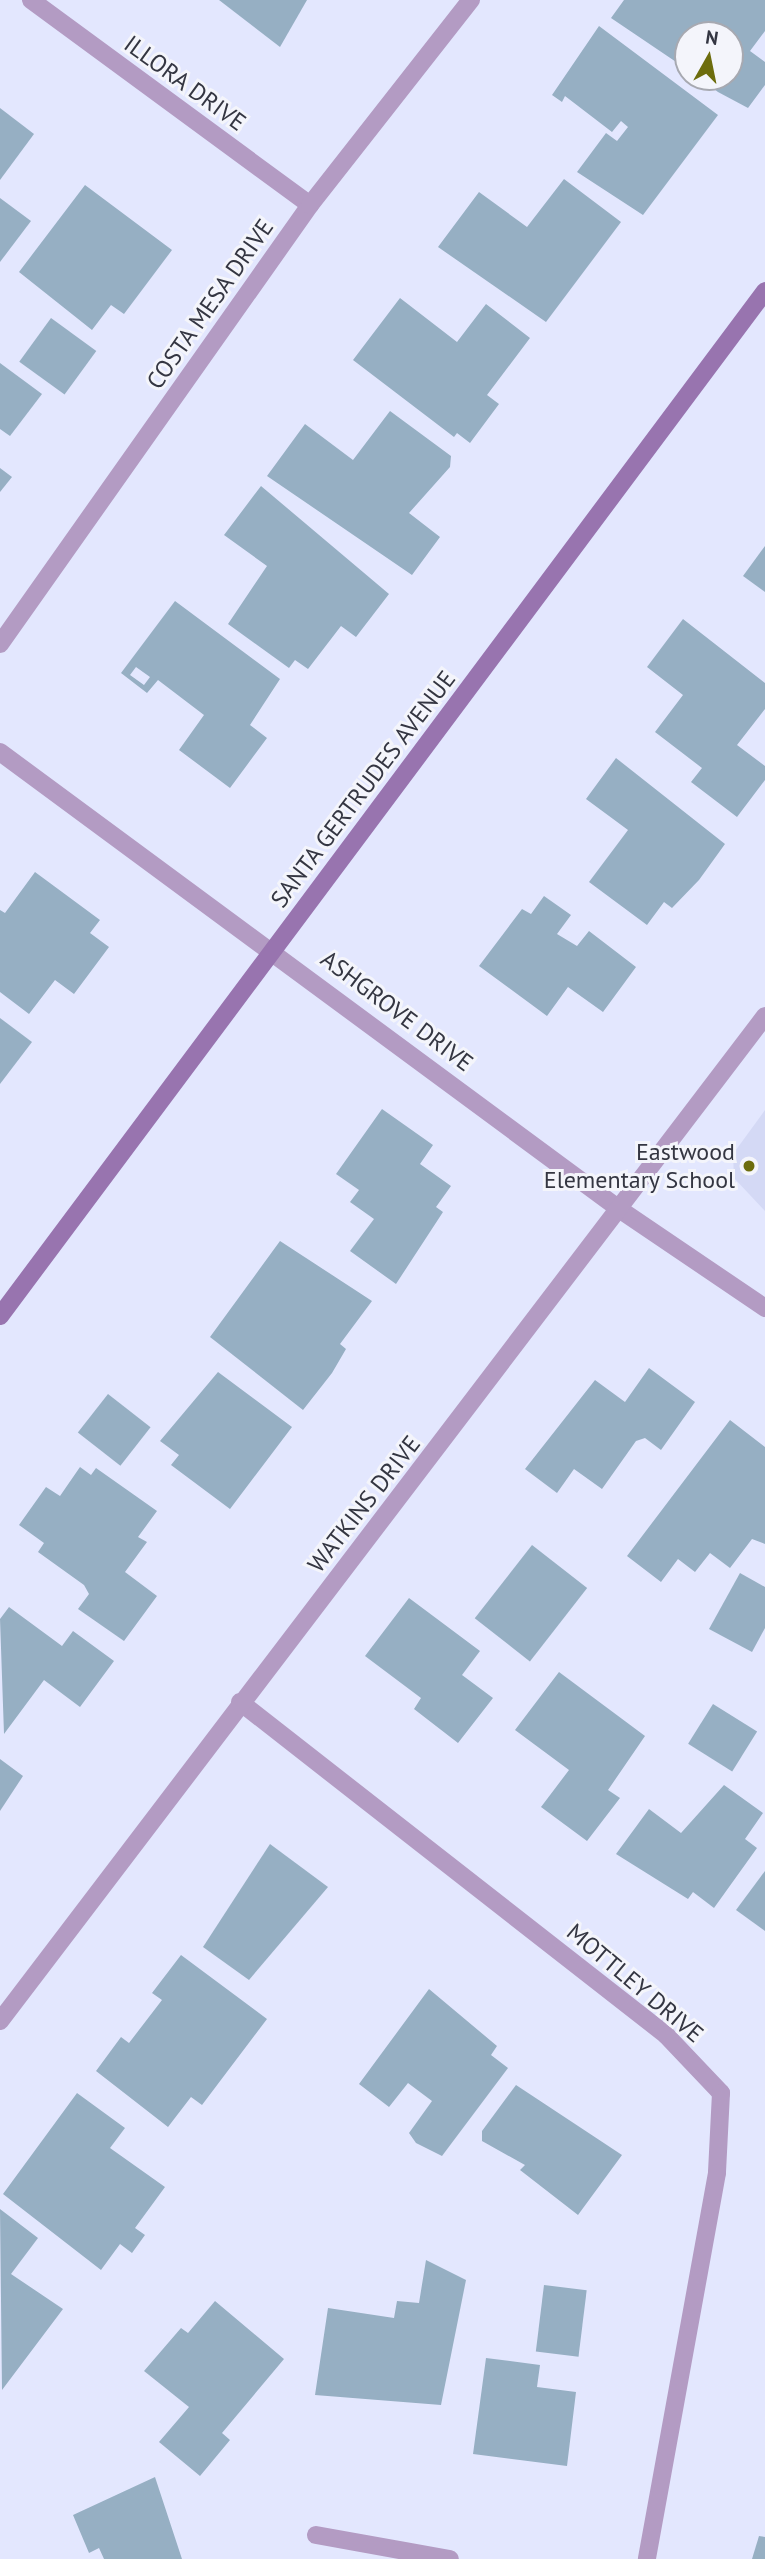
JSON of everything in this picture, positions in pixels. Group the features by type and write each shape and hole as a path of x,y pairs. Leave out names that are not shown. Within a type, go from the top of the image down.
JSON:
{"main road":[{"name":"SANTA GERTRUDES AVENUE","path":"0,1316 765,291"}],"street":[{"name":"ILLORA DRIVE","path":"31,0 310,205"},
{"name":"COSTA MESA DRIVE","path":"0,643 310,205 471,0"},
{"name":"ASHGROVE DRIVE","path":"0,752 273,950 622,1211 765,1308"},
{"name":"WATKINS DRIVE","path":"0,2021 240,1702 622,1211 765,1016"},
{"name":"MOTTLEY DRIVE","path":"240,1702 666,2035 721,2093 717,2173 647,2559"},
{"path":"316,2535 450,2559"}],"shaded area":[{"name":"Eastwood Elementary School","path":"765,1110 765,1211 734,1178 733,1154"}],"building":[{"path":"219,0 307,0 280,47"},
{"path":"624,0 765,0 765,31 750,51 765,62 765,85 748,108 717,91 744,91 744,21 674,21 674,61 611,18"},
{"path":"599,26 674,82 674,91 686,91 718,115 643,215 577,172 606,133 617,141 628,127 621,121 612,132 565,96 562,102 552,95"},
{"path":"0,108 34,134 0,180"},
{"path":"564,179 621,222 546,322 438,247 479,192 527,227"},
{"path":"85,185 172,250 124,314 111,305 92,330 19,272"},
{"path":"0,198 31,221 0,262"},
{"path":"400,298 457,342 486,304 530,338 487,395 499,404 470,443 457,433 454,437 353,360"},
{"path":"51,318 96,351 65,395 19,362"},
{"path":"0,363 42,394 10,436 0,429"},
{"path":"390,411 451,456 450,467 409,513 440,537 412,575 267,476 305,424 353,460"},
{"path":"0,468 12,477 0,492"},
{"path":"261,486 389,594 356,637 341,626 308,669 295,660 289,668 228,624 267,566 224,535"},
{"path":"765,546 765,592 743,576"},
{"path":"175,601 280,679 250,725 267,738 230,788 179,750 204,715 158,680 147,693 121,673","holes":["136,667 150,677 144,685 130,675"]},
{"path":"683,619 765,683 765,709 737,745 765,766 765,780 737,817 691,782 702,768 655,732 683,695 647,667"},
{"path":"616,758 725,844 699,880 672,908 664,902 647,925 589,882 628,830 586,799"},
{"path":"35,872 100,920 90,933 109,947 74,994 55,980 29,1014 0,992 0,910 5,913"},
{"path":"544,896 571,915 557,934 577,946 589,931 636,967 603,1012 568,987 547,1016 479,966 522,909 531,914"},
{"path":"0,1018 32,1042 0,1084"},
{"path":"382,1109 433,1145 420,1164 451,1186 436,1207 443,1212 396,1284 350,1251 374,1219 350,1202 359,1190 336,1174"},
{"path":"280,1241 372,1301 340,1344 346,1349 332,1373 303,1410 210,1337"},
{"path":"649,1368 695,1402 661,1450 645,1438 636,1441 602,1489 574,1469 557,1493 525,1469 595,1380 625,1402"},
{"path":"218,1372 292,1427 230,1509 171,1465 179,1455 160,1441"},
{"path":"108,1394 151,1427 120,1466 78,1433"},
{"path":"730,1420 765,1447 765,1544 752,1539 730,1568 710,1553 695,1572 678,1559 661,1582 627,1556"},
{"path":"80,1467 91,1475 96,1468 157,1511 138,1537 147,1542 125,1572 157,1596 124,1641 78,1609 89,1594 84,1585 38,1552 44,1543 19,1525 46,1487 60,1496"},
{"path":"532,1545 587,1588 530,1661 475,1618"},
{"path":"740,1573 765,1587 765,1628 752,1652 709,1629"},
{"path":"409,1598 480,1651 462,1675 493,1698 458,1743 414,1709 421,1698 365,1656"},
{"path":"9,1607 62,1646 73,1631 114,1661 80,1707 44,1680 4,1734 0,1619"},
{"path":"559,1672 645,1736 608,1790 620,1798 587,1841 541,1807 569,1770 515,1730"},
{"path":"713,1704 757,1732 732,1771 688,1744"},
{"path":"0,1759 23,1776 0,1811"},
{"path":"724,1785 763,1813 745,1839 757,1848 714,1908 693,1892 688,1899 616,1854 649,1809 681,1833"},
{"path":"270,1844 328,1887 249,1980 203,1947"},
{"path":"765,1871 765,1931 736,1910"},
{"path":"181,1955 267,2019 202,2105 191,2097 168,2127 96,2071 121,2037 129,2043 162,2000 152,1993"},
{"path":"429,1989 497,2046 491,2055 508,2068 442,2156 416,2143 409,2133 432,2101 408,2083 389,2107 359,2084"},
{"path":"516,2085 622,2155 578,2215 520,2170 525,2165 482,2141 482,2131"},
{"path":"77,2093 125,2128 110,2148 165,2187 135,2228 145,2235 132,2253 120,2244 101,2270 3,2194"},
{"path":"0,2209 38,2238 11,2274 63,2309 2,2390"},
{"path":"426,2260 466,2280 441,2405 315,2395 328,2308 394,2318 397,2301 419,2303"},
{"path":"544,2285 587,2290 579,2357 536,2352"},
{"path":"215,2301 284,2359 222,2433 230,2440 200,2476 159,2442 189,2407 144,2371 181,2328 188,2333"},
{"path":"486,2358 540,2365 537,2387 576,2392 567,2466 473,2454"},
{"path":"155,2477 182,2559 104,2559 99,2548 89,2553 73,2515"},
{"path":"759,2536 765,2537 765,2559 752,2559"}],"place":[{"name":"Eastwood Elementary School","path":"749,1166"}]}
